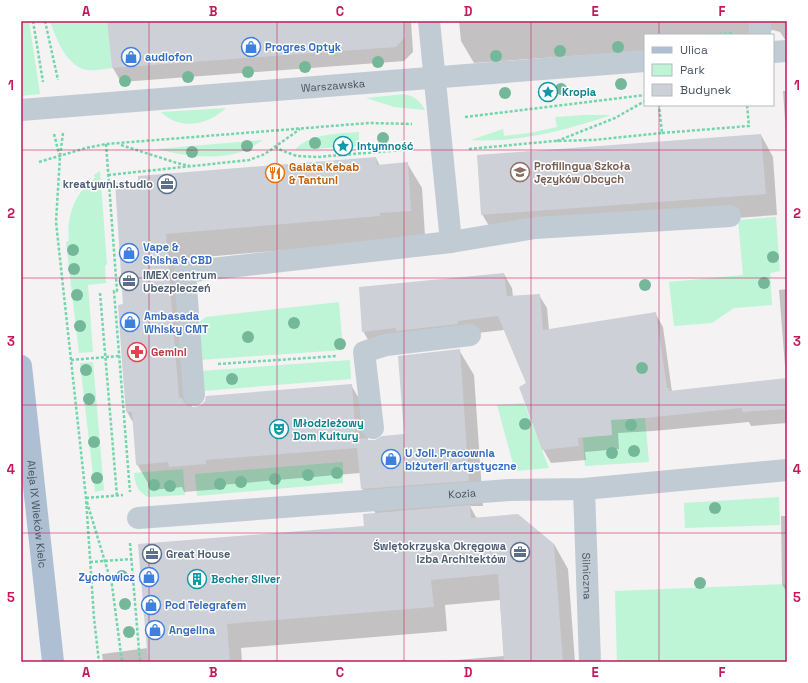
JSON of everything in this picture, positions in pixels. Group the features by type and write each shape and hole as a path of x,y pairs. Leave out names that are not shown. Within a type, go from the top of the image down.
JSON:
{"main road":[{"name":"Aleja IX Wieków Kielc","path":"21,366 53,662"}],"street":[{"path":"429,21 451,242"},
{"path":"760,21 760,34"},
{"path":"774,52 787,51"},
{"name":"Warszawska","path":"21,110 644,61"},
{"path":"194,395 185,272 451,242 535,228 730,216"},
{"path":"373,428 364,352 386,345 470,335"},
{"name":"Kozia","path":"138,518 509,490 584,489 787,470"},
{"name":"Silniczna","path":"584,489 590,662"}],"path":[{"path":"33,21 43,86"},
{"path":"46,21 58,81"},
{"path":"465,118 644,95"},
{"path":"554,142 615,118 644,102"},
{"path":"659,106 662,133"},
{"path":"475,148 593,140 749,126 747,106"},
{"path":"39,162 86,148 106,144 369,123 411,124 439,121"},
{"path":"411,124 412,130"},
{"path":"52,127 60,156"},
{"path":"64,128 60,156 56,222 86,498 99,662"},
{"path":"108,175 195,167 249,160 265,154 301,129"},
{"path":"106,144 117,291 114,292 130,496"},
{"path":"114,144 124,145 176,163 195,167"},
{"path":"275,147 283,152 297,156 317,157 414,150 414,145"},
{"path":"100,293 117,494 119,501"},
{"path":"192,366 354,355 364,352"},
{"path":"71,360 119,356"},
{"path":"86,498 106,496"},
{"path":"86,498 114,595 122,662"},
{"path":"130,540 140,662"},
{"path":"90,562 132,559"}],"green space":[{"path":"21,21 29,21 40,94 21,96"},
{"path":"50,21 107,21 112,68 87,70 73,63 59,43"},
{"path":"405,94 412,96 417,100 425,110 394,107 366,98"},
{"path":"226,108 219,114 203,122 194,124 177,122 161,112"},
{"path":"611,115 584,124 530,137 502,140 471,140 503,129 504,136 530,133 557,127 555,117"},
{"path":"359,132 359,146 295,150 300,145 308,141 325,135"},
{"path":"263,140 241,152 221,156 177,154 157,149"},
{"path":"100,171 107,264 105,266 106,283 88,285 93,352 79,353 66,242 69,241 69,223 73,206 82,190 95,178 94,175"},
{"path":"776,217 780,271 770,273 772,305 734,308 712,323 674,326 669,282 743,275 738,220"},
{"path":"339,302 343,350 200,360 199,322 206,317"},
{"path":"350,360 351,379 203,391 201,371"},
{"path":"93,362 104,490 95,492 80,363"},
{"path":"524,403 549,468 515,471 497,405"},
{"path":"610,409 645,418 649,462 585,466 581,414 599,410 601,436 612,435"},
{"path":"343,462 343,483 197,496 195,474"},
{"path":"183,469 185,495 148,497 139,490 135,481 134,473"},
{"path":"779,497 780,525 685,528 684,503"},
{"path":"787,584 787,662 617,662 615,591"}],"building":[{"path":"107,21 404,21 405,37 396,47 112,68"},
{"path":"761,134 766,194 481,215 477,155"},
{"path":"376,157 377,165 408,162 411,211 380,213 380,216 166,234 179,398 182,398 188,406 195,407 201,405 205,401 206,396 352,384 356,439 366,438 368,440 375,440 382,436 404,434 398,356 460,349 469,481 361,489 357,448 206,460 206,464 169,467 168,462 136,465 132,412 126,412 123,376 118,305 123,304 115,183 138,182 138,176"},
{"path":"504,273 507,296 540,294 543,330 656,312 667,388 669,388 669,391 787,378 787,409 742,412 742,408 611,420 612,435 578,438 579,446 542,450 519,387 526,383 498,316 458,321 458,324 396,331 396,328 362,332 359,287"},
{"path":"470,505 471,518 518,514 554,544 563,662 504,662 498,574 431,580 434,607 227,624 230,662 148,662 138,544 364,526 363,514"}],"place":[{"name":"Progres Optyk","path":"251,47"},
{"name":"audiofon","path":"131,57"},
{"name":"Kropla","path":"548,92"},
{"name":"Intymność","path":"343,146"},
{"name":"Profilingua Szkoła Języków Obcych","path":"520,172"},
{"name":"Galata Kebab & Tantuni","path":"275,173"},
{"name":"kreatywni.studio","path":"167,184"},
{"name":"Vape & Shisha & CBD","path":"129,253"},
{"name":"IMEX centrum Ubezpieczeń","path":"129,281"},
{"name":"Ambasada Whisky CMT","path":"130,322"},
{"name":"Gemini","path":"137,352"},
{"name":"Młodzieżowy Dom Kultury","path":"279,429"},
{"name":"U Joli. Pracownia biżuterii artystyczne","path":"391,459"},
{"name":"Świętokrzyska Okręgowa Izba Architektów","path":"520,552"},
{"name":"Great House","path":"152,554"},
{"name":"Zychowicz","path":"149,577"},
{"name":"Becher Silver","path":"197,579"},
{"name":"Pod Telegrafem","path":"151,605"},
{"name":"Angelina","path":"155,630"}]}
